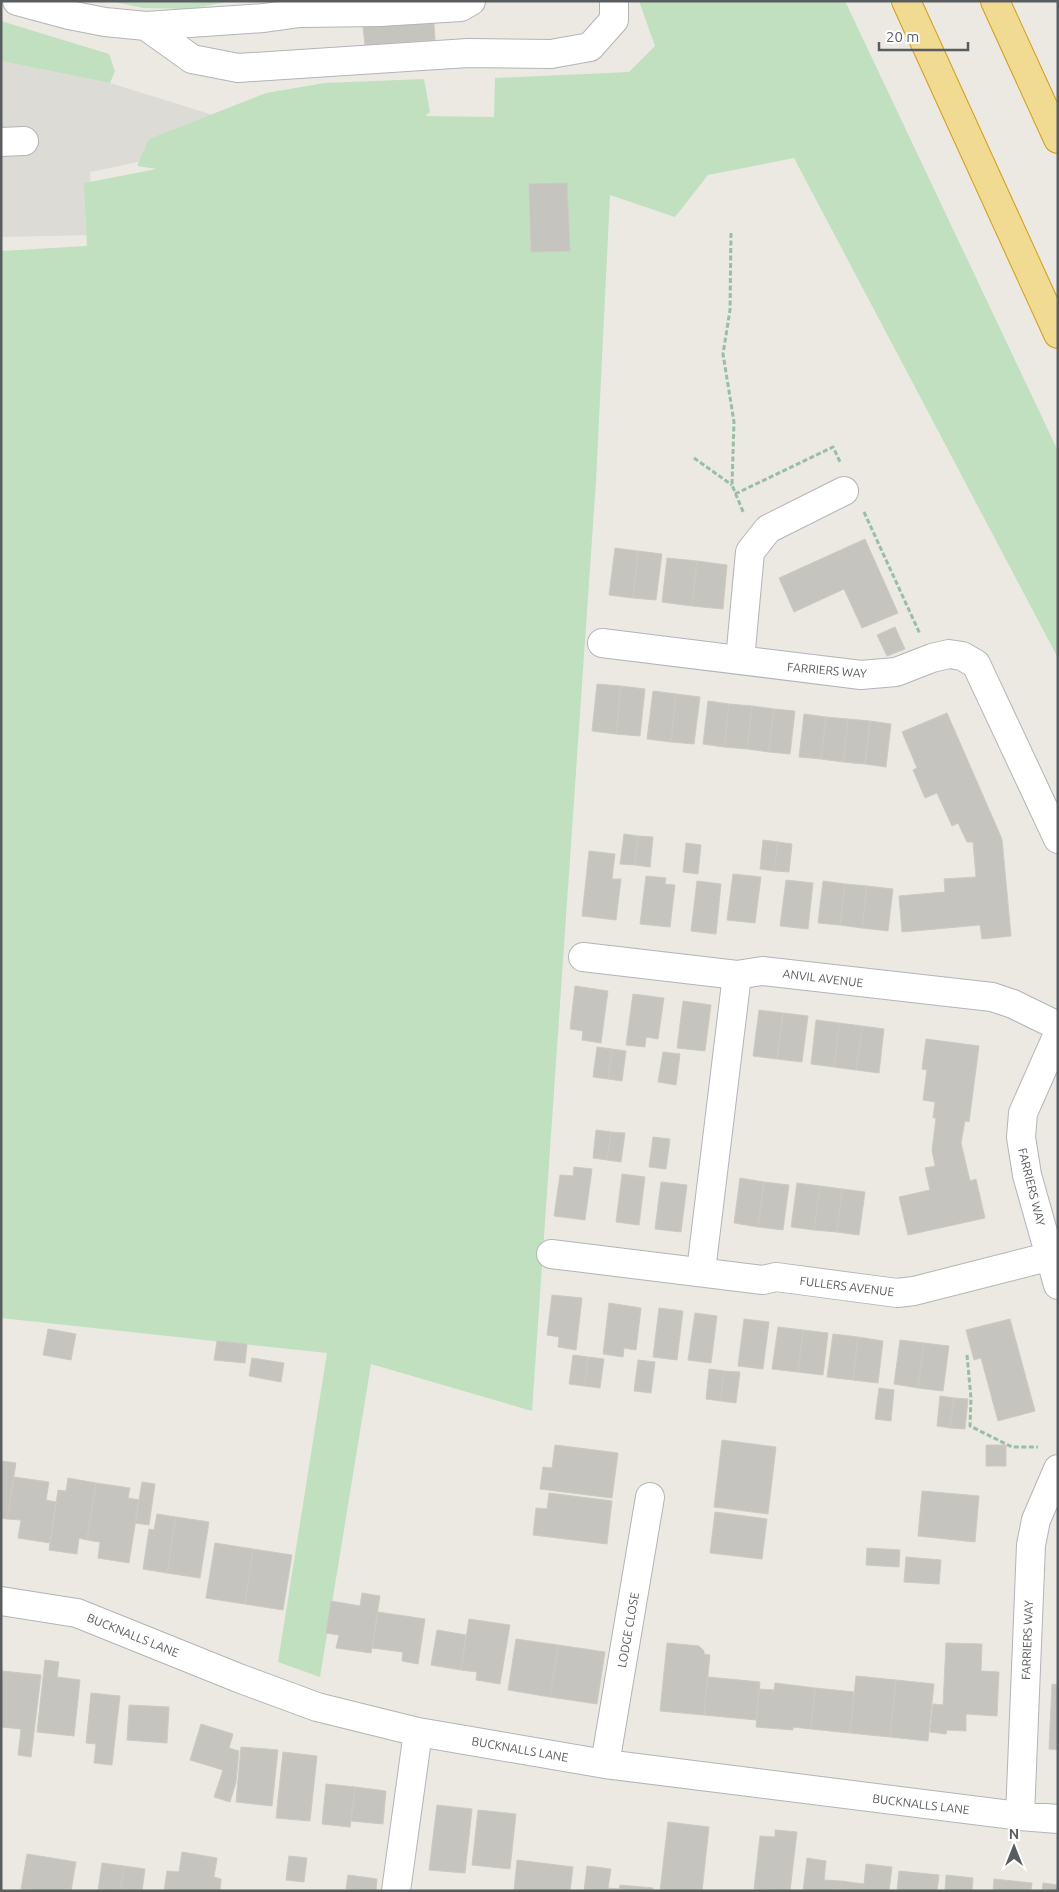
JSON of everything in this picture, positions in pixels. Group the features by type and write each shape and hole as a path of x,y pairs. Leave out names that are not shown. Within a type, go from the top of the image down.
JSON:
{"highway":[{"path":"906,1 1058,334"},
{"path":"995,1 1058,139"}],"street":[{"path":"17,1 69,16 146,26 259,10 300,13 380,12 461,7 471,1"},
{"path":"146,26 192,59 238,68 468,53 551,54 590,47 614,20 614,1"},
{"path":"740,660 750,552 768,529 849,489"},
{"name":"FARRIERS WAY","path":"602,643 862,675 896,672 932,658 949,654 962,656 976,664 1058,838"},
{"name":"ANVIL AVENUE","path":"583,957 737,974 762,971 992,997 1013,1004 1058,1026"},
{"path":"701,1271 737,974"},
{"name":"FARRIERS WAY","path":"1058,1034 1023,1113 1020,1138 1027,1175 1058,1285"},
{"name":"FULLERS AVENUE","path":"551,1254 763,1280 776,1277 897,1292 914,1291 1050,1256"},
{"name":"FARRIERS WAY","path":"1020,1816 1031,1545 1036,1520 1058,1469"},
{"name":"LODGE CLOSE","path":"605,1764 650,1497"},
{"name":"BUCKNALLS LANE","path":"1,1600 77,1613 241,1679 317,1707 418,1732 605,1764 1020,1816 1058,1819"},
{"path":"396,1891 418,1732"}],"path":[{"path":"731,233 730,310 723,354 734,422 732,485 735,494 833,447 849,489 932,658"},
{"path":"694,458 732,485"},
{"path":"967,1355 971,1398 970,1426 1012,1447 1039,1448"}],"shaded area":[{"path":"1,61 110,83 210,114 210,147 90,172 94,235 1,237"}],"green space":[{"path":"110,1 142,1 143,3 147,1 231,1 190,9 143,8"},
{"path":"639,1 845,1 1058,451 1058,658 794,158 708,175 675,217 610,195 596,481 532,1411 371,1364 320,1677 278,1662 327,1353 1,1318 1,251 87,246 84,183 157,169 137,166 149,139 266,93 325,83 424,79 430,112 425,116 494,117 495,78 629,72 655,46"},
{"path":"1,21 109,54 115,71 110,83 1,61"}],"building":[{"path":"434,23 435,40 365,45 363,27"},
{"path":"567,183 570,251 531,252 529,184"},
{"path":"865,539 898,613 862,628 844,589 794,612 779,578"},
{"path":"615,548 638,551 633,598 609,595"},
{"path":"638,551 662,554 656,600 633,598"},
{"path":"667,558 697,561 692,606 662,602"},
{"path":"697,561 727,565 723,609 692,606"},
{"path":"895,627 905,649 887,656 877,635"},
{"path":"597,684 621,686 616,734 592,731"},
{"path":"621,686 645,689 640,736 616,734"},
{"path":"653,691 676,694 671,742 647,739"},
{"path":"676,694 700,697 694,744 671,742"},
{"path":"708,701 729,704 724,747 703,744"},
{"path":"729,704 752,706 747,749 724,747"},
{"path":"752,706 774,709 769,752 747,749"},
{"path":"774,709 795,711 790,754 769,752"},
{"path":"947,713 1002,839 1011,936 982,939 980,925 902,932 899,896 945,892 944,879 976,877 973,842 967,842 958,823 952,826 937,793 925,798 913,770 917,768 902,732"},
{"path":"804,714 826,717 821,759 799,757"},
{"path":"826,717 848,719 843,762 821,759"},
{"path":"848,719 870,721 865,764 843,762"},
{"path":"870,721 891,724 886,767 865,764"},
{"path":"624,834 638,836 635,865 620,864"},
{"path":"638,836 653,837 650,867 635,865"},
{"path":"763,840 778,842 774,871 760,869"},
{"path":"778,842 792,844 789,872 774,871"},
{"path":"686,843 701,845 698,874 683,872"},
{"path":"589,851 615,854 612,879 621,879 616,920 582,916"},
{"path":"733,874 761,877 755,923 727,920"},
{"path":"646,876 666,878 665,884 675,885 670,927 640,924"},
{"path":"786,880 813,883 808,929 780,926"},
{"path":"697,881 721,884 716,934 691,931"},
{"path":"823,881 845,884 840,925 818,923"},
{"path":"845,884 867,886 862,928 840,925"},
{"path":"867,886 893,889 888,931 862,928"},
{"path":"575,986 608,991 601,1043 582,1040 583,1031 570,1029"},
{"path":"633,994 664,998 658,1039 646,1037 645,1047 626,1045"},
{"path":"683,1001 711,1005 705,1051 677,1048"},
{"path":"759,1010 783,1013 777,1059 753,1056"},
{"path":"783,1013 808,1016 802,1062 777,1059"},
{"path":"816,1020 839,1023 834,1067 811,1064"},
{"path":"839,1023 862,1026 856,1070 834,1067"},
{"path":"862,1026 884,1029 879,1073 856,1070"},
{"path":"926,1039 979,1046 969,1122 965,1121 961,1143 970,1181 976,1179 985,1218 908,1235 899,1197 930,1190 925,1168 935,1166 932,1150 936,1118 933,1118 935,1102 923,1100 927,1070 922,1069"},
{"path":"597,1047 612,1049 608,1079 593,1077"},
{"path":"612,1049 626,1051 622,1081 608,1079"},
{"path":"663,1052 680,1054 676,1085 658,1082"},
{"path":"596,1130 611,1132 607,1160 593,1158"},
{"path":"611,1132 625,1133 621,1162 607,1160"},
{"path":"653,1137 670,1139 666,1169 649,1167"},
{"path":"574,1167 592,1169 585,1220 554,1216 560,1175 573,1176"},
{"path":"622,1174 645,1177 639,1225 616,1222"},
{"path":"740,1178 764,1182 758,1227 734,1223"},
{"path":"661,1182 687,1185 681,1232 655,1229"},
{"path":"764,1182 789,1185 783,1230 758,1227"},
{"path":"797,1183 820,1186 814,1230 791,1227"},
{"path":"820,1186 842,1189 837,1232 814,1230"},
{"path":"842,1189 865,1192 859,1235 837,1232"},
{"path":"552,1295 582,1298 576,1350 558,1347 559,1337 547,1335"},
{"path":"609,1303 641,1308 636,1350 624,1348 623,1357 603,1354"},
{"path":"659,1308 683,1311 677,1360 653,1357"},
{"path":"695,1313 717,1316 711,1363 688,1360"},
{"path":"744,1319 769,1322 763,1369 738,1366"},
{"path":"1010,1319 1035,1411 998,1421 981,1358 974,1360 966,1330"},
{"path":"778,1327 803,1330 798,1372 772,1369"},
{"path":"48,1329 76,1334 71,1360 43,1355"},
{"path":"803,1330 828,1333 823,1375 798,1372"},
{"path":"833,1334 858,1337 853,1380 827,1377"},
{"path":"858,1337 883,1341 878,1383 853,1380"},
{"path":"900,1340 924,1343 918,1388 894,1384"},
{"path":"217,1341 247,1344 245,1363 214,1360"},
{"path":"924,1343 949,1346 943,1391 918,1388"},
{"path":"573,1355 588,1357 585,1386 569,1384"},
{"path":"588,1357 604,1359 600,1388 585,1386"},
{"path":"252,1358 284,1363 281,1382 249,1376"},
{"path":"638,1360 655,1362 651,1393 634,1391"},
{"path":"709,1369 724,1371 721,1401 706,1399"},
{"path":"724,1371 740,1372 736,1403 721,1401"},
{"path":"879,1388 894,1390 891,1421 875,1419"},
{"path":"940,1396 954,1398 950,1428 937,1426"},
{"path":"954,1398 968,1399 965,1429 950,1428"},
{"path":"722,1440 776,1447 768,1514 714,1507"},
{"path":"555,1445 618,1453 612,1498 540,1489 543,1467 552,1468"},
{"path":"986,1445 1006,1445 1006,1466 986,1466"},
{"path":"1,1461 16,1463 7,1519 1,1518"},
{"path":"14,1477 49,1482 46,1500 56,1502 50,1543 18,1538 21,1520 7,1519"},
{"path":"68,1478 96,1483 87,1540 79,1538 77,1554 49,1550 58,1490 66,1491"},
{"path":"142,1482 155,1484 149,1525 135,1523"},
{"path":"96,1483 130,1488 128,1498 139,1500 129,1563 98,1558 100,1542 87,1540"},
{"path":"922,1491 979,1496 975,1542 918,1536"},
{"path":"549,1493 612,1501 607,1544 533,1535 536,1508 547,1509"},
{"path":"715,1512 767,1519 762,1559 710,1553"},
{"path":"157,1514 176,1517 167,1573 143,1569 149,1529 154,1530"},
{"path":"176,1517 209,1522 200,1578 167,1573"},
{"path":"215,1543 253,1549 245,1604 206,1598"},
{"path":"867,1548 900,1550 899,1567 866,1565"},
{"path":"253,1549 292,1555 283,1610 245,1604"},
{"path":"906,1557 941,1560 939,1584 904,1582"},
{"path":"362,1593 380,1596 371,1653 336,1648 339,1635 326,1633 331,1601 360,1606"},
{"path":"378,1612 425,1619 418,1664 402,1661 403,1652 372,1648"},
{"path":"469,1619 510,1625 500,1684 476,1680 477,1672 461,1670"},
{"path":"437,1630 466,1635 461,1670 431,1665"},
{"path":"516,1639 558,1645 550,1697 508,1690"},
{"path":"667,1643 699,1646 704,1651 704,1654 710,1655 704,1715 660,1711"},
{"path":"946,1643 982,1644 981,1671 999,1672 997,1716 966,1714 966,1731 947,1730 946,1734 930,1732 933,1704 943,1705"},
{"path":"558,1645 605,1652 597,1704 550,1697"},
{"path":"45,1660 59,1662 57,1677 80,1680 74,1736 37,1732"},
{"path":"2,1671 41,1675 31,1757 18,1755 21,1729 1,1727"},
{"path":"856,1676 896,1680 890,1737 850,1733"},
{"path":"708,1677 760,1682 756,1720 704,1715"},
{"path":"896,1680 934,1684 928,1741 890,1737"},
{"path":"775,1683 815,1688 811,1729 793,1727 793,1730 756,1727 759,1689 774,1690"},
{"path":"1052,1684 1058,1685 1058,1750 1049,1749"},
{"path":"815,1688 854,1692 850,1733 811,1729"},
{"path":"91,1693 120,1696 112,1765 94,1763 96,1744 86,1743"},
{"path":"129,1705 169,1707 167,1743 127,1740"},
{"path":"201,1724 233,1734 229,1748 239,1751 236,1782 230,1802 214,1797 223,1770 190,1760"},
{"path":"241,1747 278,1750 272,1806 236,1802"},
{"path":"283,1752 317,1756 310,1821 276,1818"},
{"path":"326,1784 355,1787 350,1827 322,1824"},
{"path":"355,1787 386,1791 383,1824 351,1821"},
{"path":"437,1805 472,1809 465,1873 429,1870"},
{"path":"478,1810 516,1814 510,1869 472,1865"},
{"path":"668,1822 709,1827 702,1891 660,1891"},
{"path":"775,1830 797,1832 790,1891 754,1889 760,1836 775,1837"},
{"path":"182,1852 217,1858 214,1877 221,1879 220,1891 164,1891 167,1871 179,1872"},
{"path":"27,1854 76,1862 71,1891 21,1889"},
{"path":"289,1856 307,1858 304,1882 286,1880"},
{"path":"807,1858 826,1861 824,1880 841,1881 840,1891 803,1891"},
{"path":"517,1860 573,1867 570,1891 514,1891"},
{"path":"102,1863 124,1866 120,1891 98,1891"},
{"path":"866,1864 892,1867 889,1891 840,1891 841,1881 864,1884"},
{"path":"124,1866 145,1869 142,1891 120,1891"},
{"path":"587,1866 611,1869 608,1888 619,1889 620,1885 653,1888 653,1891 584,1891"},
{"path":"899,1871 939,1875 937,1891 897,1891"},
{"path":"348,1875 377,1879 376,1891 346,1889"},
{"path":"946,1875 973,1878 972,1891 945,1891"},
{"path":"994,1879 1032,1883 1031,1891 993,1891"},
{"path":"1043,1883 1058,1885 1058,1891 1042,1891"}]}
